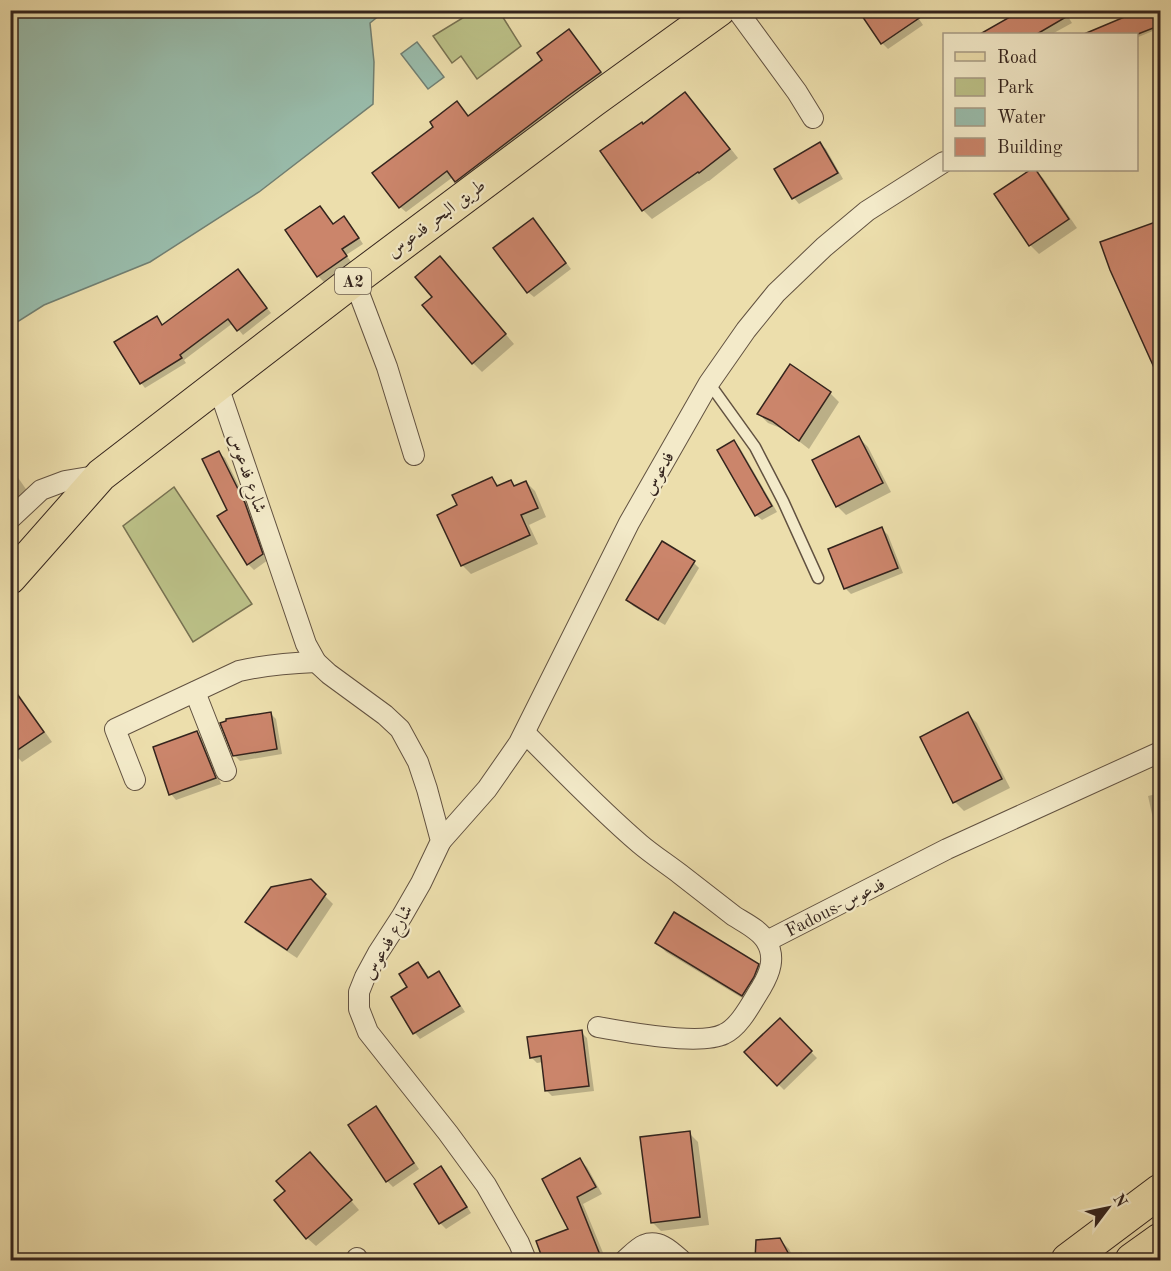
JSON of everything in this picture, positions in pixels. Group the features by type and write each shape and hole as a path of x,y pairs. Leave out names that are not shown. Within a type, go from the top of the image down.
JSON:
{"highway":[{"path":"1068,1260 1161,1191"},
{"path":"1132,1260 1161,1240"}],"main road":[{"name":"طريق البحر فدعوس","path":"10,578 101,475 354,280 719,10"}],"street":[{"path":"737,10 813,118"},
{"name":"فدعوس","path":"441,841 487,789 525,733 629,523 709,383 746,330 776,293 802,267 867,211 943,163"},
{"path":"354,280 387,367 414,455"},
{"name":"شارع فدعوس","path":"218,386 306,644 316,662 329,674 385,715 400,729 418,762 441,841 421,883 365,977 359,992 359,1009 368,1032 486,1185 519,1243 526,1260"},
{"name":"طريق البحر فدعوس","path":"10,519 41,490 65,481 101,475"},
{"path":"135,780 116,729 239,671 280,663 316,662"},
{"path":"195,692 226,771"},
{"name":"Fadous-فدعوس","path":"525,733 640,844 761,934 767,941 948,849 1161,752"},
{"path":"598,1027 646,1035 685,1038 712,1038 726,1034 747,1011 764,982 772,963 767,941"},
{"path":"625,1260 643,1245 655,1244 663,1245 681,1260"}],"lane":[{"path":"709,383 755,447 783,501 818,578"}],"green space":[{"path":"474,11 499,11 521,46 477,79 461,56 452,63 433,36"},
{"path":"174,487 252,604 193,642 123,526"}],"water":[{"path":"11,10 385,10 370,23 374,62 373,104 259,192 150,262 44,305 11,326"},
{"path":"417,42 444,77 428,89 401,54"}],"building":[{"path":"858,10 931,10 881,44"},
{"path":"1022,10 1078,10 1039,33 982,33"},
{"path":"1141,10 1161,10 1161,25 1138,34 1086,33"},
{"path":"569,29 601,72 455,182 447,171 399,208 372,173 433,127 430,122 457,101 468,116 542,60 537,53"},
{"path":"685,92 730,149 642,211 600,151 642,122 643,124"},
{"path":"820,142 838,173 792,199 774,169"},
{"path":"1028,171 1037,171 1069,219 1029,246 994,194"},
{"path":"320,206 333,224 344,216 359,238 342,249 347,256 317,277 285,230"},
{"path":"533,218 566,263 527,293 493,248"},
{"path":"1161,220 1161,383 1110,270 1100,242"},
{"path":"440,256 506,334 472,364 422,305 432,297 415,277"},
{"path":"238,269 267,308 237,331 228,319 180,355 182,358 140,384 114,342 157,316 162,325"},
{"path":"790,364 831,392 799,441 772,421 757,414"},
{"path":"859,436 883,483 836,507 812,460"},
{"path":"734,440 772,506 755,516 717,450"},
{"path":"219,451 245,503 263,554 247,565 217,516 227,510 202,459"},
{"path":"492,477 497,486 511,480 514,486 526,481 538,508 521,515 530,535 461,566 437,515 457,505 452,495"},
{"path":"882,527 898,568 844,589 828,549"},
{"path":"662,541 695,561 658,620 626,600"},
{"path":"10,684 44,732 10,755"},
{"path":"271,712 277,749 233,756 220,723 226,719"},
{"path":"968,712 1002,779 953,803 920,737"},
{"path":"197,731 216,778 169,795 153,747"},
{"path":"311,879 326,894 287,950 245,922 271,887"},
{"path":"674,912 759,964 742,996 655,943"},
{"path":"418,962 428,978 439,971 460,1006 413,1034 391,997 407,987 399,974"},
{"path":"780,1018 812,1051 777,1086 744,1052"},
{"path":"582,1030 589,1086 545,1091 541,1056 530,1058 527,1037"},
{"path":"376,1106 414,1163 386,1182 348,1125"},
{"path":"690,1131 700,1217 651,1223 640,1137"},
{"path":"310,1152 352,1200 306,1239 274,1200 285,1191 276,1181"},
{"path":"580,1158 596,1187 577,1197 602,1260 543,1260 536,1241 568,1229 542,1179"},
{"path":"441,1166 467,1207 439,1224 414,1184"},
{"path":"780,1238 792,1260 755,1260 756,1240"}]}
